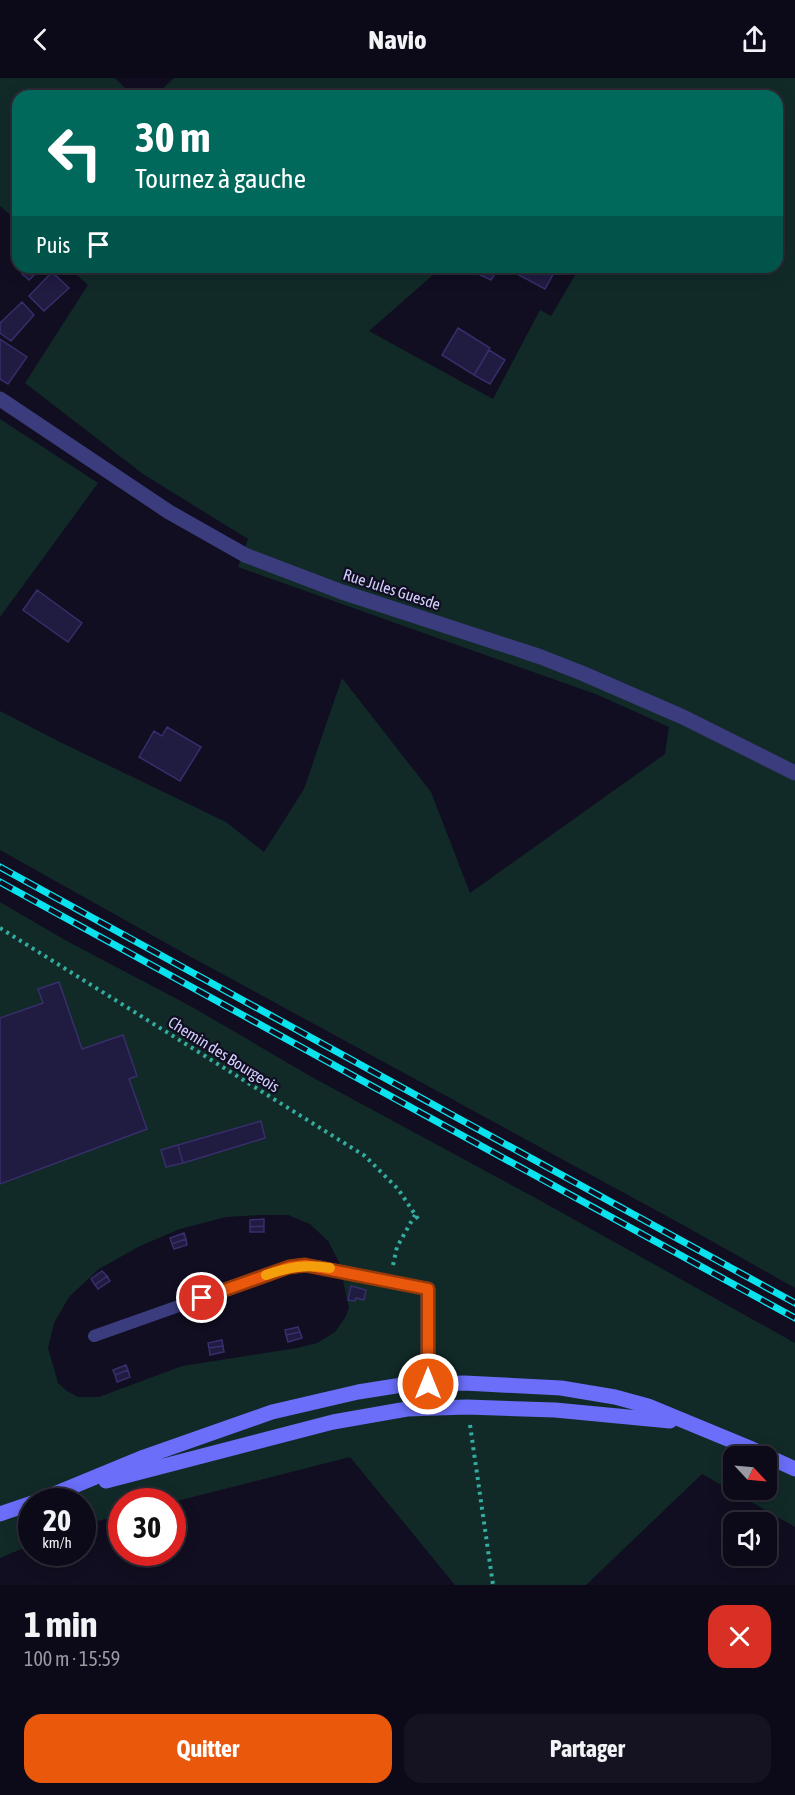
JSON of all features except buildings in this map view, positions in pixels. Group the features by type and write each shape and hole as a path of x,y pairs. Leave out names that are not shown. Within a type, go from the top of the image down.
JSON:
{"street":[{"name":"Rue Jules Guesde","path":"0,399 169,512 246,555 333,589 584,674 703,726 795,773"},
{"path":"428,1289 428,1408"},
{"path":"70,1488 144,1457 272,1412 358,1392 428,1384 522,1385 598,1393 648,1406 795,1469"},
{"path":"76,1488 333,1422 428,1408 467,1407 591,1412 693,1425"},
{"path":"0,1514 18,1507"}],"lane":[{"path":"94,1336 289,1267 318,1266 428,1289"}],"path":[{"name":"Chemin des Bourgeois","path":"0,928 365,1156 398,1189 418,1219"},
{"path":"391,1282 397,1247 415,1214"},
{"path":"467,1407 493,1585"}],"green space":[{"path":"0,78 115,78 127,90 12,90 12,217 0,206"},
{"path":"174,78 795,78 795,1288 0,850 0,711 226,822 264,852 304,789 342,678 431,792 470,893 665,754 669,727 598,695 238,567 248,539 143,474 25,383 88,285 75,273 435,273 369,331 493,399 540,310 551,316 576,273 783,273 783,90 161,90"},
{"path":"0,419 98,483 0,617"},
{"path":"0,902 795,1343 795,1527 777,1517 777,1512 769,1512 748,1500 777,1500 777,1446 723,1446 723,1486 702,1474 586,1585 455,1585 350,1457 186,1499 186,1488 108,1488 108,1518 96,1522 96,1488 18,1488 18,1550 0,1558","holes":["288,1215 310,1224 328,1241 339,1262 349,1308 335,1332 317,1343 297,1348 182,1366 99,1397 78,1397 58,1383 48,1348 54,1323 69,1297 99,1269 140,1246 180,1229 226,1217"]}],"railway":[{"path":"0,867 795,1303"},
{"path":"0,882 795,1318"}],"slow traffic":[{"path":"266,1275 289,1267 305,1265 330,1268"}],"route":[{"path":"202,1298 289,1267 305,1265 428,1289 428,1384"}]}
